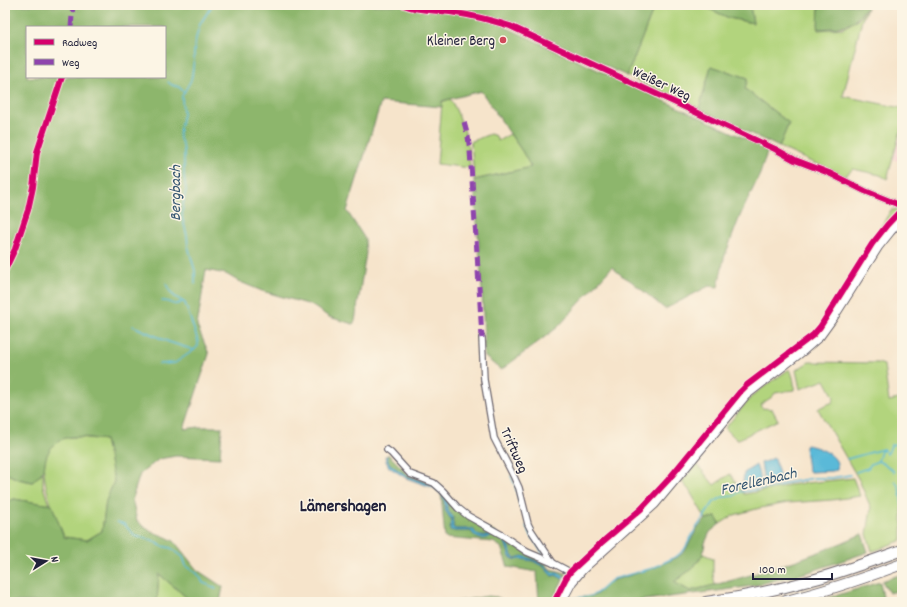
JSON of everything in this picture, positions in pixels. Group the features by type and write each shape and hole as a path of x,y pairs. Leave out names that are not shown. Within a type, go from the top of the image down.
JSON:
{"highway":[{"path":"706,602 742,596 812,580 902,550"},
{"path":"782,602 815,594 868,577 902,564"}],"main road":[{"path":"562,602 576,576 655,504 746,395 820,336 878,247 902,218"}],"street":[{"name":"Weißer Weg","path":"404,5 412,8 484,19 510,26 808,166 829,173 865,191 902,206"},
{"name":"Triftweg","path":"482,338 484,380 494,438 514,477 528,524 553,563"},
{"name":"Triftweg","path":"387,450 410,474 434,483 458,508 468,516 502,535 527,552 553,563 576,576"}],"shaded area":[{"path":"902,126 902,163 893,159"}],"green space":[{"path":"5,5 655,5 627,76 508,21 505,27 768,149 760,174 740,216 724,258 718,287 709,286 665,309 612,267 558,327 501,370 484,356 482,290 474,180 531,167 522,151 481,91 442,101 442,107 381,102 347,211 365,239 366,253 355,321 353,324 329,317 311,305 262,291 238,281 226,274 206,270 197,326 209,354 184,429 199,427 222,427 220,458 176,456 159,459 140,474 132,499 137,521 150,531 174,541 197,570 223,587 220,602 192,602 159,574 157,602 5,602 5,503 14,499 52,505 64,537 87,540 102,531 106,501 114,481 105,440 84,437 70,437 57,442 48,452 44,470 33,482 18,479 5,473"},
{"path":"655,5 701,5 729,18 753,23 750,5 819,5 818,30 843,28 859,19 867,8 862,20 843,96 902,108 902,126 887,179 880,175 853,169 844,177 779,147 789,123 745,89 748,78 711,66 699,109 627,76"},
{"path":"701,5 750,5 753,23 729,18"},
{"path":"819,5 869,5 858,18 849,24 839,27 818,29"},
{"path":"711,66 748,78 745,89 789,123 779,147 699,109"},
{"path":"450,99 457,111 466,137 470,168 437,164 442,102"},
{"path":"490,134 496,136 498,141 510,134 531,167 474,180 470,142"},
{"path":"900,209 873,240 891,210"},
{"path":"809,362 878,363 884,365 889,401 899,399 900,406 902,406 902,540 872,551 867,534 871,508 859,480 818,409 833,402 834,397 825,380 800,389 796,370"},
{"path":"790,370 793,377 794,390 775,393 772,397 760,405 762,408 772,409 778,420 737,440 725,428 753,395"},
{"path":"78,437 105,440 114,481 106,501 102,531 87,540 64,537 49,499 44,470 46,458 51,447 64,438"},
{"path":"388,454 409,475 435,486 407,476 391,465 388,461"},
{"path":"696,463 714,485 730,474 744,494 788,485 853,478 860,496 832,500 788,503 760,508 734,515 720,524 716,517 706,519 689,490 682,482"},
{"path":"43,472 43,486 49,505 14,499 5,503 5,473 18,479 32,482"},
{"path":"435,486 441,490 464,515 501,536 527,553 545,562 550,569 566,573 567,575 565,577 557,572 553,574 546,566 535,560 523,557 515,558 510,552 504,539 494,533 479,536 473,529 453,528 453,517 447,510 447,499"},
{"path":"441,494 444,499 445,510 451,519 451,530 471,531 478,538 493,535 500,538 505,542 510,557 514,559 533,561 544,567 552,576 556,575 563,579 552,602 539,602 537,572 508,567 501,547 493,542 445,538"},
{"path":"716,517 720,524 710,532 705,543 703,554 693,568 674,582 690,591 778,567 862,534 868,552 809,572 752,586 628,602 571,602 573,598 593,596 597,594 608,583 614,580 654,568 678,557 685,551 697,529 706,519"},
{"path":"703,554 713,558 715,585 690,591 674,582 693,568"},
{"path":"159,574 192,602 157,602"},
{"path":"902,574 902,590 889,593 882,581"},
{"path":"880,582 883,597 877,602 812,602 838,595"},
{"path":"488,596 497,597 507,602 453,602"}],"water":[{"path":"807,445 822,450 832,456 836,460 837,470 810,472 808,469 805,448"},
{"path":"385,456 387,456 391,465 407,476 435,486 442,493 447,499 447,510 453,517 453,528 473,529 479,536 494,533 501,536 507,542 512,556 515,558 523,556 534,560 545,565 553,573 557,572 565,577 563,579 556,575 552,576 544,567 533,561 514,559 510,557 505,542 493,535 481,539 476,537 471,531 450,530 451,519 445,510 444,499 441,494 434,488 406,478 389,467"},
{"path":"774,458 781,482 765,484 761,463"},
{"path":"756,465 761,480 760,482 745,486 743,482 744,473"}],"waterway":[{"name":"Bergbach","path":"195,284 195,271 182,217 186,190 184,176 184,152 179,133 183,114 182,96 191,80 196,38 200,24 211,7"},
{"path":"5,73 9,74"},
{"name":"Bergbach","path":"168,82 179,87 184,92"},
{"name":"Bergbach","path":"159,364 175,363 198,346 198,341 185,303 173,295 166,283"},
{"path":"162,301 173,304 182,302"},
{"path":"133,326 169,342 194,350"},
{"name":"Forellenbach","path":"856,472 868,468 871,464 878,461 881,451 884,450 887,454 891,445 902,441"},
{"path":"847,459 883,449 884,450"},
{"path":"878,461 889,467 894,472"},
{"name":"Forellenbach","path":"569,602 572,598 593,595 600,591 613,579 653,568 677,556 684,550 696,528 714,502 723,497 734,496 739,492 777,487 786,483 814,478 831,478 850,475"},
{"path":"511,476 515,485 521,509"},
{"path":"895,481 899,487 902,504"},
{"path":"117,522 124,524 135,536 152,540 162,546 171,548 183,557 186,566 194,571 203,583 216,589"},
{"path":"526,526 544,556"}],"marked path":[{"path":"71,26 73,5"},
{"path":"464,122 470,151 482,338"}],"cycle path":[{"path":"404,5 421,9 450,12 510,26 775,149 795,160 829,173 865,191 902,206"},
{"path":"5,270 15,249 28,210 33,187 37,152 62,78"},
{"path":"554,602 570,572 641,509 668,480 740,392 747,385 813,335 820,327 872,244 902,209"}],"place":[{"name":"Kleiner Berg","path":"503,40"}],"district":[{"name":"Lämershagen","path":"343,505"}]}
